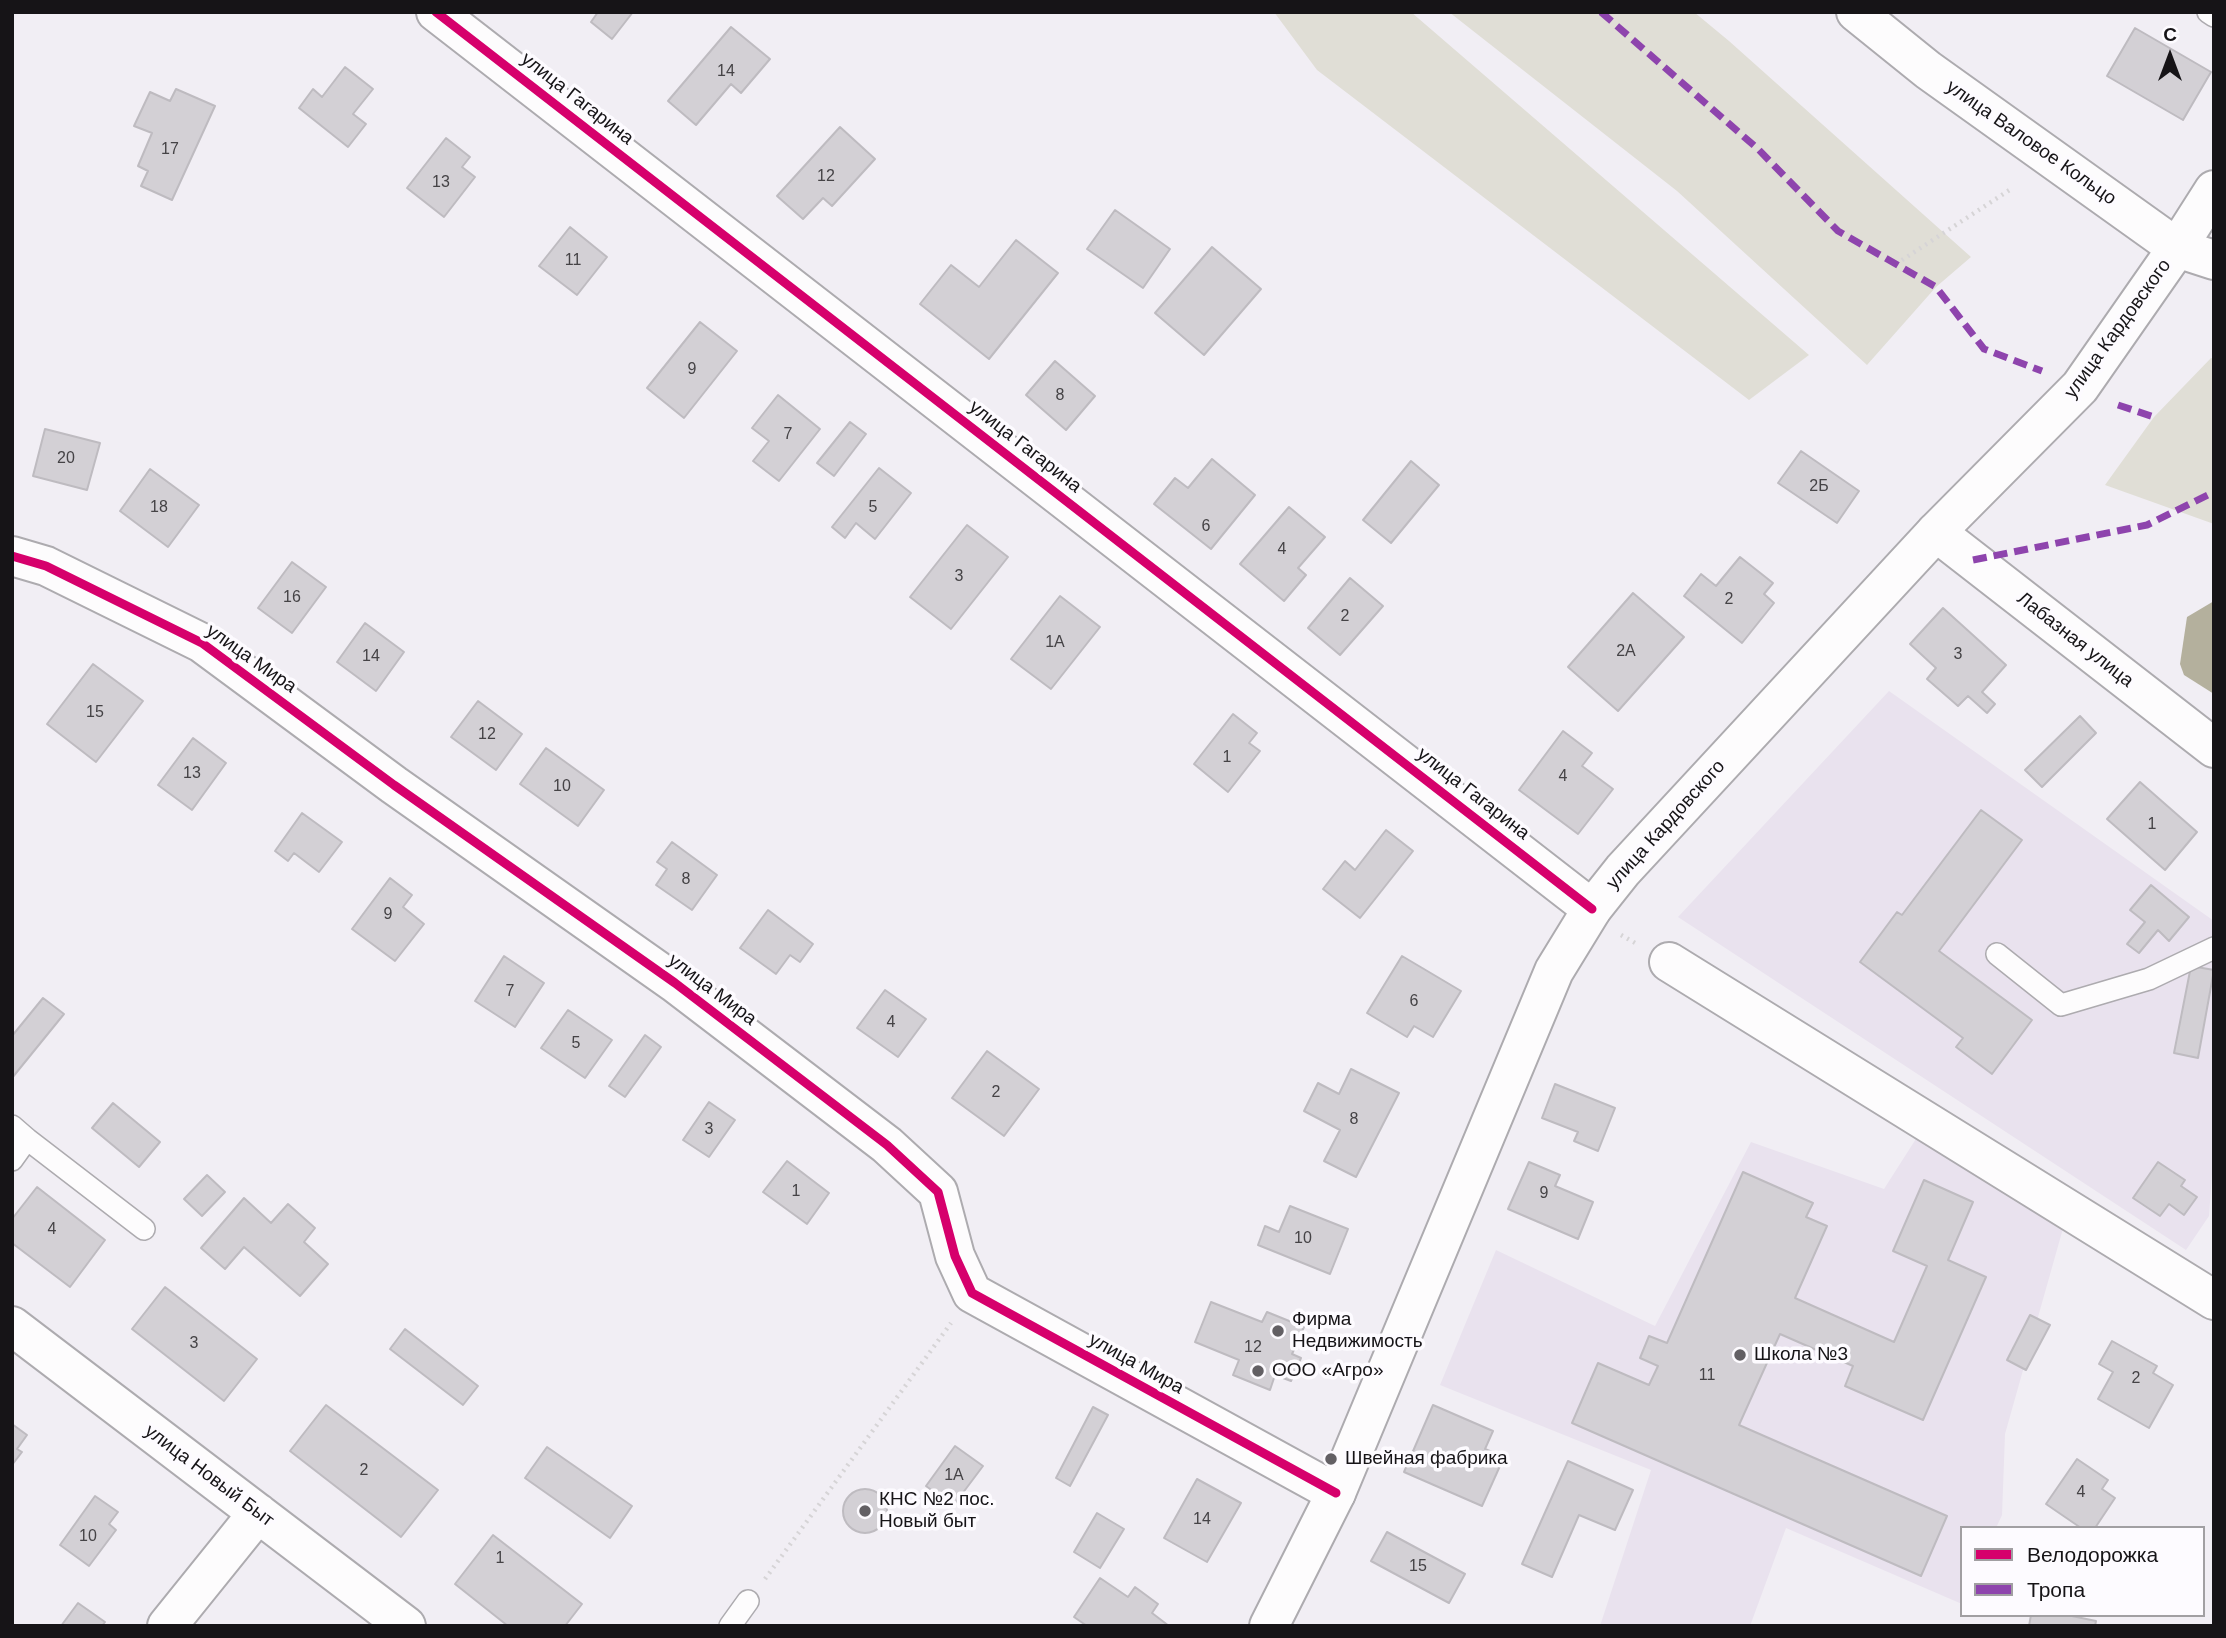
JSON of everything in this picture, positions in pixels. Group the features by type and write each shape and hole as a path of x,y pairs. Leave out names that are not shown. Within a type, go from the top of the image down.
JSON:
{"street":[{"name":"улица Гагарина","path":"436,12 1592,909"},
{"name":"улица Валовое Кольцо","path":"1856,12 1928,70 2177,248 2214,260"},
{"name":"улица Кардовского","path":"1269,1626 1336,1493 1554,971 1592,909 1623,870 1936,532 2080,387 2214,190"},
{"name":"Лабазная улица","path":"1936,532 2214,748"},
{"name":"улица Мира","path":"12,556 46,566 202,643 406,793 675,983 887,1145 938,1192 955,1256 972,1293 1336,1493"},
{"path":"1669,962 2214,1300"},
{"name":"улица Новый Быт","path":"12,1326 407,1626"},
{"path":"167,1626 258,1513"}],"lane":[{"path":"2208,12 2214,16"},
{"path":"1997,954 2061,1005 2149,979 2214,948"},
{"path":"12,1160 20,1132 144,1229"},
{"path":"730,1626 748,1601"}],"path":[{"path":"1896,264 2011,189"},
{"path":"748,1601 972,1293"}],"shaded area":[{"path":"1274,12 1411,12 1809,355 1749,400 1317,70"},
{"path":"1449,12 1694,12 1971,257 1936,287 1867,365 1677,191"},
{"path":"2211,358 2214,359 2214,524 2105,485 2154,417"},
{"path":"2214,601 2214,694 2184,675 2180,664 2187,617"},
{"path":"1889,691 2214,921 2214,1146 2209,1216 2186,1250 1678,917"},
{"name":"Школа №3","path":"1935,1109 2073,1193 2005,1434 2002,1515 1997,1526 1960,1526 1960,1603 1786,1528 1750,1626 1600,1626 1651,1470 1440,1385 1496,1250 1655,1326 1751,1142 1884,1189"}],"building":[{"path":"598,12 633,12 612,39 591,22"},
{"path":"731,27 770,59 741,93 731,84 696,125 668,101"},
{"path":"2135,28 2211,72 2183,120 2107,76"},
{"path":"345,67 373,89 353,114 366,124 348,147 299,108 313,89 322,97"},
{"path":"176,89 215,106 172,200 141,186 148,171 138,166 152,133 134,126 150,92 170,101"},
{"path":"840,127 875,159 832,206 823,198 803,219 777,196"},
{"path":"446,138 470,157 462,167 475,177 444,217 407,188"},
{"path":"1115,210 1170,249 1143,288 1087,249"},
{"path":"570,227 607,257 577,295 539,266"},
{"path":"1016,240 1058,273 989,359 920,304 951,265 979,287"},
{"path":"1212,247 1261,289 1204,355 1155,313"},
{"path":"700,322 737,351 684,418 647,388"},
{"path":"1055,361 1095,396 1066,430 1026,395"},
{"path":"778,395 820,429 779,481 753,461 769,441 752,428"},
{"path":"850,422 866,434 834,476 817,463"},
{"path":"45,429 100,443 87,490 33,476"},
{"path":"1801,451 1859,491 1837,523 1778,483"},
{"path":"1212,459 1255,495 1211,549 1154,504 1175,478 1188,488"},
{"path":"1411,461 1439,485 1391,543 1363,520"},
{"path":"879,468 911,493 875,539 856,523 845,538 832,527"},
{"path":"150,469 199,505 168,547 120,511"},
{"path":"1289,507 1325,537 1298,568 1306,575 1284,601 1240,564"},
{"path":"967,525 1008,557 951,629 910,597"},
{"path":"1740,557 1773,583 1764,594 1774,603 1742,643 1684,596 1701,574 1716,586"},
{"path":"292,562 326,587 292,633 258,608"},
{"path":"1350,578 1383,606 1340,655 1308,628"},
{"path":"1633,593 1684,637 1618,711 1568,667"},
{"path":"1060,596 1100,627 1051,689 1011,659"},
{"path":"1943,608 2006,665 1982,692 1995,704 1987,713 1968,696 1958,706 1927,679 1936,668 1910,644"},
{"path":"365,623 404,652 376,691 337,662"},
{"path":"93,664 143,701 96,762 47,724"},
{"path":"478,701 522,734 496,770 451,737"},
{"path":"1233,714 1257,733 1249,743 1260,751 1228,792 1194,764"},
{"path":"2080,716 2096,733 2042,787 2025,770"},
{"path":"1563,731 1592,753 1582,766 1613,789 1578,834 1519,790"},
{"path":"193,738 226,763 192,810 158,785"},
{"path":"546,748 604,790 578,826 520,784"},
{"path":"2140,782 2197,832 2165,870 2107,819"},
{"path":"1981,810 2022,840 1939,951 2032,1020 1992,1074 1956,1047 1963,1038 1860,962 1897,912 1902,915"},
{"path":"302,813 342,842 319,872 294,853 288,861 275,851"},
{"path":"1386,830 1413,851 1360,918 1323,889 1345,861 1355,870"},
{"path":"672,842 717,875 692,910 656,885 667,869 657,862"},
{"path":"390,878 412,895 403,907 424,924 395,961 352,929"},
{"path":"2151,885 2189,917 2169,941 2158,930 2139,953 2127,944 2145,922 2130,910"},
{"path":"768,910 813,944 800,962 790,955 776,974 740,948"},
{"path":"504,956 544,983 515,1027 475,1001"},
{"path":"1402,956 1461,991 1433,1037 1414,1026 1407,1037 1367,1013"},
{"path":"2191,966 2214,970 2198,1058 2174,1053"},
{"path":"885,990 926,1019 898,1057 857,1028"},
{"path":"43,998 64,1014 12,1078 12,1036"},
{"path":"568,1010 612,1040 585,1078 541,1048"},
{"path":"645,1035 661,1047 625,1097 609,1086"},
{"path":"987,1051 1039,1089 1004,1136 952,1098"},
{"path":"1351,1069 1399,1093 1356,1177 1324,1161 1340,1130 1304,1111 1318,1083 1339,1094"},
{"path":"1555,1084 1615,1108 1598,1151 1574,1141 1578,1132 1542,1118"},
{"path":"709,1102 735,1120 709,1157 683,1140"},
{"path":"113,1103 160,1142 139,1167 92,1128"},
{"path":"787,1161 829,1193 807,1224 763,1192"},
{"path":"1529,1162 1560,1175 1555,1186 1593,1202 1578,1239 1508,1209"},
{"path":"2158,1162 2185,1180 2181,1186 2197,1197 2184,1215 2169,1204 2160,1216 2133,1198"},
{"path":"1743,1172 1813,1203 1806,1217 1827,1226 1795,1298 1894,1342 1927,1266 1893,1251 1924,1180 1973,1202 1948,1260 1986,1277 1923,1420 1845,1386 1853,1366 1780,1334 1739,1425 1947,1516 1921,1576 1572,1423 1598,1363 1649,1385 1658,1366 1640,1358 1649,1336 1667,1343"},
{"path":"207,1175 225,1192 202,1216 184,1199"},
{"path":"37,1187 105,1240 70,1287 12,1243 12,1219"},
{"path":"244,1198 271,1223 288,1204 315,1228 304,1242 328,1264 300,1296 244,1247 225,1269 201,1248"},
{"path":"1290,1206 1348,1229 1330,1274 1258,1245 1265,1226 1279,1232"},
{"path":"165,1287 257,1359 224,1401 132,1329"},
{"path":"1211,1302 1262,1322 1267,1312 1304,1327 1292,1354 1301,1358 1291,1381 1275,1375 1270,1390 1233,1375 1239,1360 1195,1342"},
{"path":"2030,1315 2050,1325 2026,1370 2007,1360"},
{"path":"405,1329 478,1386 463,1405 390,1349"},
{"path":"2112,1341 2157,1366 2153,1373 2173,1385 2149,1428 2098,1399 2113,1372 2099,1364"},
{"path":"326,1405 438,1490 401,1537 290,1451"},
{"path":"1433,1405 1493,1431 1485,1449 1504,1457 1482,1506 1404,1472"},
{"path":"1093,1407 1108,1415 1070,1486 1056,1478"},
{"path":"12,1424 27,1435 17,1449 22,1452 12,1465"},
{"path":"955,1446 983,1466 953,1506 926,1486"},
{"path":"547,1447 632,1506 610,1538 525,1478"},
{"path":"2077,1459 2108,1480 2102,1489 2115,1498 2096,1526 2078,1526 2046,1504"},
{"path":"1568,1461 1633,1490 1615,1530 1579,1515 1552,1577 1522,1564"},
{"path":"1197,1479 1241,1503 1207,1562 1164,1538"},
{"name":"КНС №2 пос. Новый быт","path":"865,1489 880,1496 887,1511 880,1526 865,1533 850,1526 843,1511 850,1496"},
{"path":"95,1496 118,1512 109,1524 116,1530 89,1566 60,1545"},
{"path":"1097,1513 1124,1529 1100,1568 1074,1552"},
{"path":"1387,1532 1465,1574 1449,1603 1371,1561"},
{"path":"493,1535 582,1604 565,1626 508,1626 455,1584"},
{"path":"1100,1578 1128,1597 1135,1587 1158,1604 1152,1613 1169,1626 1087,1626 1074,1617"},
{"path":"78,1603 105,1622 102,1626 61,1626"},
{"path":"2031,1617 2077,1617 2096,1621 2095,1626 2029,1626"}],"marked path":[{"path":"1601,12 1758,149 1838,231 1936,287 1984,349 2042,371"},
{"path":"2118,405 2154,417"},
{"path":"1973,560 2147,525 2214,492"}],"cycle path":[{"path":"436,12 1592,909"},
{"path":"12,556 46,566 202,643 394,785 675,983 887,1145 938,1192 955,1256 972,1293 1336,1493"}],"place":[{"name":"Фирма Недвижимость","path":"1278,1331"},
{"name":"Школа №3","path":"1740,1355"},
{"name":"ООО «Агро»","path":"1258,1371"},
{"name":"Швейная фабрика","path":"1331,1459"},
{"name":"КНС №2 пос. Новый быт","path":"865,1511"}]}
